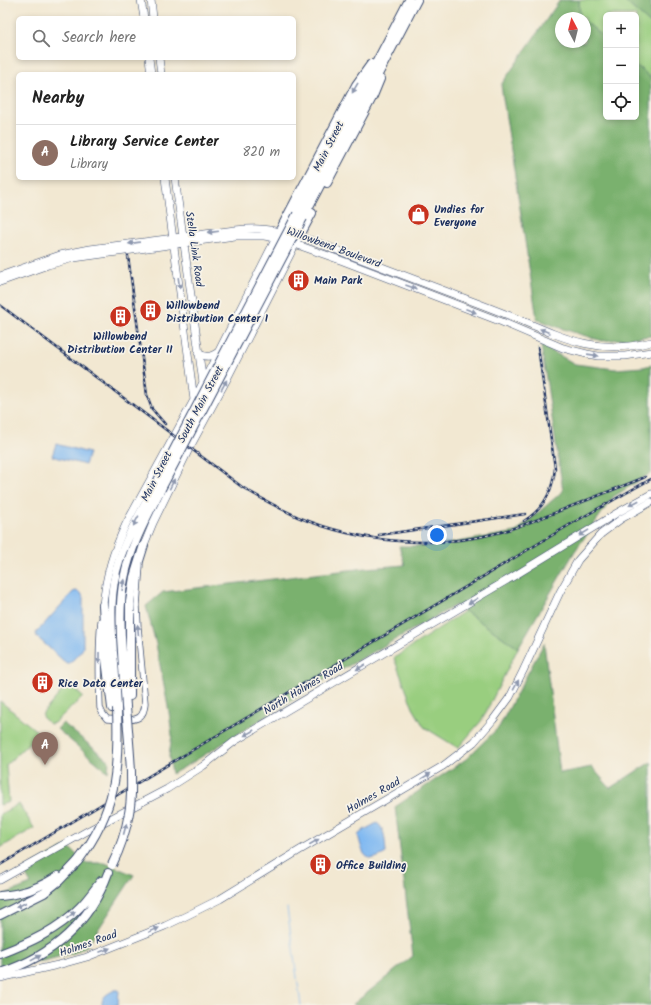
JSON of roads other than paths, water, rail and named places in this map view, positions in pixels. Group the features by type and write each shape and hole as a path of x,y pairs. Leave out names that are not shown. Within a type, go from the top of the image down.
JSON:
{"highway":[{"name":"Main Street","path":"302,218 409,0"},
{"name":"Main Street","path":"121,708 121,596 132,548 136,538 158,488 417,0"},
{"path":"277,235 356,85 392,32"},
{"path":"287,215 290,222 301,225 302,218"},
{"path":"297,241 302,218"},
{"path":"0,915 44,893 59,881 76,863 93,839 107,810 113,790 117,763 130,602 134,577 144,545"},
{"path":"0,973 32,960 61,941 73,930 86,915 95,901 123,839 130,812 132,788 129,745 121,708 106,659 103,605"},
{"path":"0,896 30,890 57,877 76,863"},
{"path":"0,954 24,945 63,922 79,908 110,869"}],"main road":[{"path":"141,0 144,16"},
{"path":"151,0 154,16"},
{"path":"149,60 151,72"},
{"path":"159,60 161,72"},
{"name":"Stella Link Road","path":"165,180 194,400"},
{"name":"Stella Link Road","path":"175,180 203,383 206,409 205,419"},
{"name":"Willowbend Boulevard","path":"0,276 60,255 265,228 277,235 333,249 439,288 567,339 596,346 616,347 636,346 651,342"},
{"name":"South Main Street","path":"103,605 104,589 109,568 116,546 126,524 203,383 277,235"},
{"name":"Willowbend Boulevard","path":"297,241 336,259 502,322 563,348 598,356 625,356 651,352"},
{"name":"South Main Street","path":"144,545 153,523 190,447 297,241"},
{"path":"268,254 273,250 284,252 287,261"},
{"name":"Willowbend Boulevard","path":"0,282 90,252"},
{"path":"393,280 396,273"},
{"path":"435,296 439,288"},
{"path":"502,322 504,313"},
{"path":"184,326 194,324"},
{"path":"563,348 567,339"},
{"path":"636,346 637,355"},
{"path":"198,353 209,357 218,352"},
{"path":"183,420 200,428"},
{"name":"North Holmes Road","path":"0,880 166,789 203,766 235,741 651,494"},
{"name":"Holmes Road","path":"0,978 87,957 165,926 188,915 220,899 262,872 443,766 474,742 510,697 560,592 578,560 601,534 621,519 651,502"}],"street":[{"name":"South Main Street","path":"103,605 99,640 100,708 107,718 132,720 142,715 146,703 137,605 144,545"}],"water":[{"path":"56,444 89,453 85,465 52,456"},
{"path":"76,591 81,593 83,597 83,647 70,663 66,663 37,637 36,633 73,592"},
{"path":"377,823 384,832 386,853 379,857 369,858 363,852 358,835"},
{"path":"115,990 119,990 118,1005 102,1005 103,999"}],"waterway":[{"path":"287,908 301,1005"}],"railway":[{"path":"128,256 147,395 152,409 165,424"},
{"path":"0,305 242,487 298,517 347,533 398,541 424,542 476,538 528,523 645,477"},
{"path":"524,521 542,505 550,491 555,468 538,347"},
{"path":"0,865 576,521 651,479"},
{"path":"379,535 525,514"}],"place":[{"name":"Undies for Everyone","path":"418,215"},
{"name":"Main Park","path":"298,280"},
{"name":"Willowbend Distribution Center I","path":"151,311"},
{"name":"Willowbend Distribution Center II","path":"120,316"},
{"name":"Rice Data Center","path":"42,683"},
{"name":"Library Service Center","path":"45,765"},
{"name":"Office Building","path":"320,865"}]}
